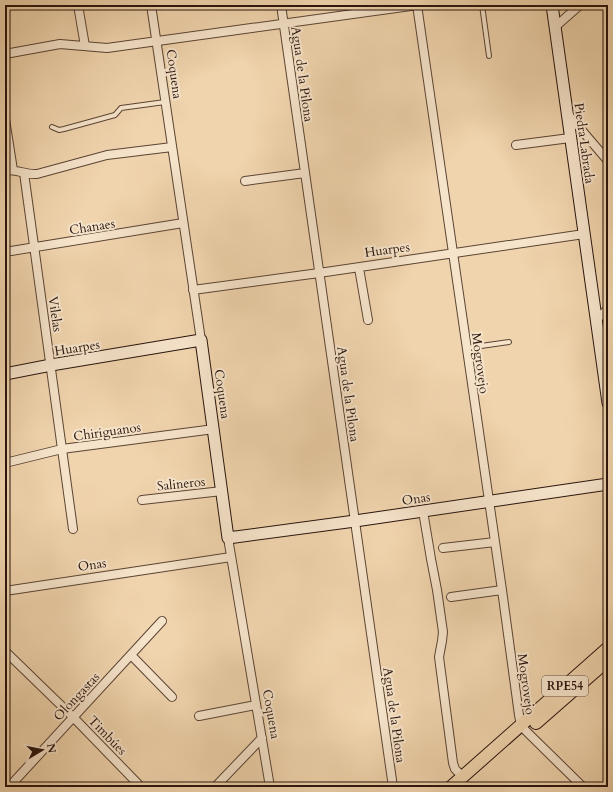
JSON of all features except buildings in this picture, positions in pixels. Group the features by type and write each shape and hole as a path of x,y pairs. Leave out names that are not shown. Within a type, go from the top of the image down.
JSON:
{"main road":[{"name":"Piedra Labrada","path":"552,5 596,320 605,359 608,404"},
{"name":"Huarpes","path":"5,374 201,340"},
{"name":"Coquena","path":"201,340 228,538"},
{"name":"Onas","path":"228,538 608,484"},
{"name":"RPE54","path":"451,787 463,782 524,728 608,648"},
{"name":"RPE54","path":"524,728 608,660"}],"street":[{"path":"78,5 84,46"},
{"name":"Coquena","path":"151,5 201,340"},
{"name":"Agua de la Pilona","path":"281,5 393,787"},
{"path":"5,54 60,44 101,48 417,5"},
{"name":"Mogrovejo","path":"417,5 519,715 524,728"},
{"path":"555,27 580,5"},
{"path":"567,112 608,161"},
{"path":"5,119 9,170 24,173 37,174 107,155 172,148"},
{"path":"516,145 570,138"},
{"name":"Vilelas","path":"24,173 73,529"},
{"path":"244,181 305,173"},
{"name":"Chanaes","path":"5,252 183,224"},
{"name":"Huarpes","path":"193,290 319,274 584,234"},
{"path":"359,268 368,320"},
{"path":"596,320 608,309"},
{"name":"Chiriguanos","path":"5,463 62,449 214,429"},
{"name":"Salineros","path":"142,500 222,491"},
{"path":"423,511 437,590 442,632 439,657 453,763 463,782"},
{"name":"Coquena","path":"228,538 270,787"},
{"path":"443,548 495,542"},
{"name":"Onas","path":"5,591 231,557"},
{"path":"451,597 502,590"},
{"name":"Olongastas","path":"8,787 162,621"},
{"name":"Timbúes","path":"5,651 73,716 141,787"},
{"path":"131,655 172,697"},
{"path":"199,716 256,705"},
{"path":"524,728 583,787"},
{"path":"215,787 262,738"}],"lane":[{"path":"482,5 489,56"},
{"path":"52,127 58,130 64,129 115,115 121,108 166,102"},
{"path":"467,348 508,342"}]}
